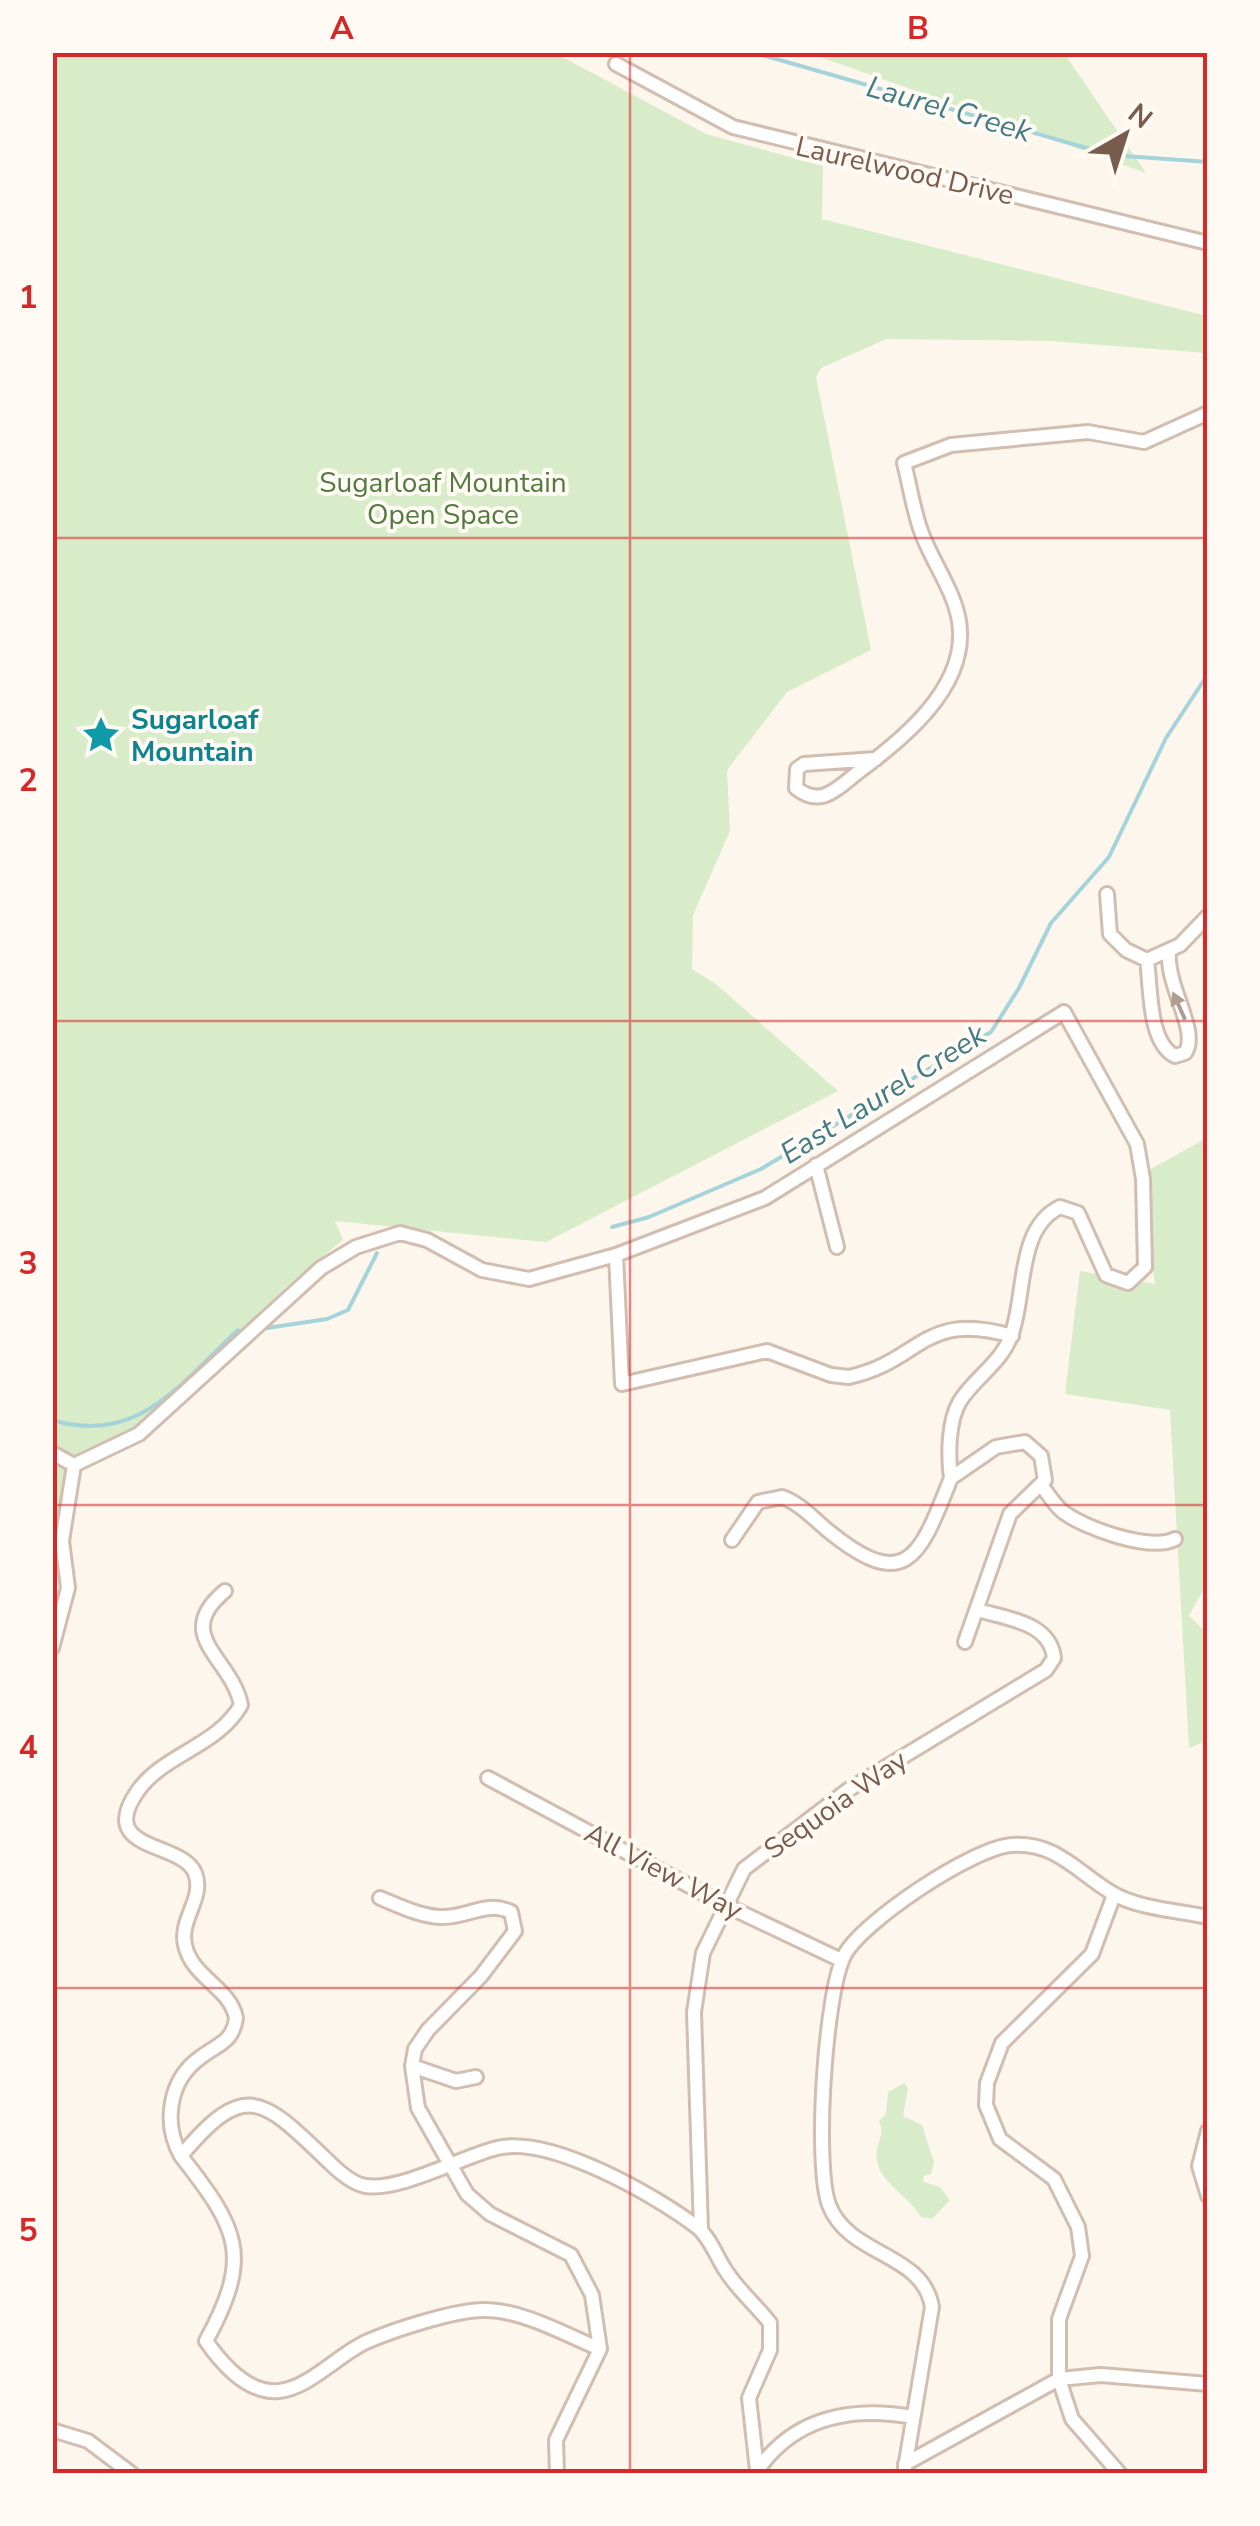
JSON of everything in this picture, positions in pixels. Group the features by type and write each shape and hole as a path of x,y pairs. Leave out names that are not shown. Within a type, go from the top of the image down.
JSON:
{"street":[{"name":"Laurelwood Drive","path":"616,64 732,127 1208,244"},
{"path":"876,759 804,764 797,770 796,788 809,798 822,799 876,759 943,691 961,634 957,612 921,531 904,464 951,445 1062,434 1088,432 1144,442 1208,413"},
{"path":"1106,894 1110,934 1126,950 1147,960 1169,951 1208,916"},
{"path":"1147,960 1158,1038 1164,1050 1175,1056 1186,1054 1192,1044 1190,1030 1170,986 1169,951"},
{"path":"74,1465 139,1434 320,1268 386,1235 400,1233 427,1240 482,1270 529,1279 616,1255 765,1198 1064,1012 1136,1144 1142,1179 1145,1267 1128,1283 1106,1275 1078,1212 1060,1207 1042,1216 1032,1237 1012,1336 993,1368 959,1402 948,1452 951,1478 924,1545 898,1562 878,1562 859,1555 782,1497 758,1502 732,1540"},
{"path":"816,1165 837,1247"},
{"path":"616,1255 622,1384 767,1351 831,1376 849,1378 946,1328 981,1327 1012,1336"},
{"path":"951,1478 996,1447 1018,1441 1040,1456 1045,1468 1042,1486 1010,1514 965,1642"},
{"path":"52,1453 74,1465"},
{"path":"52,1648 68,1588 62,1541 74,1465"},
{"path":"1042,1486 1056,1505 1078,1521 1143,1544 1160,1545 1175,1539"},
{"path":"225,1591 209,1604 203,1634 208,1650 237,1686 241,1705 230,1725 148,1780 128,1812 130,1830 138,1841 184,1858 194,1868 199,1886 185,1922 184,1942 191,1962 227,1996 236,2018 229,2039 194,2064 169,2111 170,2136 216,2201 235,2241 234,2268 206,2341 217,2357 252,2386 278,2391 293,2387 365,2343 466,2312 512,2313 600,2349"},
{"name":"Sequoia Way","path":"701,2229 694,2012 703,1952 744,1869 834,1800 1046,1670 1054,1658 1046,1635 1034,1626 978,1610"},
{"name":"All View Way","path":"488,1778 725,1905 842,1960"},
{"path":"904,2469 932,2307 928,2286 916,2272 846,2231 830,2207 825,2187 827,2044 842,1960 869,1923 996,1848 1043,1847 1074,1862 1114,1895 1200,1915"},
{"path":"1114,1895 1092,1954 1007,2037 987,2083 986,2106 992,2127 1010,2149 1054,2178 1078,2227 1082,2256 1059,2319 1060,2379 1072,2419 1120,2474"},
{"path":"380,1898 416,1913 445,1918 496,1905 512,1912 516,1931 481,1976 428,2030 412,2066 418,2108 468,2194 490,2214 570,2255 592,2295 600,2349 556,2440 558,2474"},
{"path":"412,2066 456,2082 476,2077"},
{"path":"181,2156 210,2121 226,2109 253,2104 277,2112 335,2168 360,2185 397,2182 515,2145 550,2150 602,2172 701,2229 728,2275 770,2323 770,2350 748,2398 757,2472"},
{"path":"1208,2131 1199,2166 1208,2196"},
{"path":"904,2469 1060,2379 1101,2375 1208,2384"},
{"path":"757,2472 799,2428 857,2411 912,2418"},
{"path":"53,2431 88,2441 132,2474"}],"green space":[{"name":"Sugarloaf Mountain Open Space","path":"53,53 555,53 706,134 823,166 822,219 1207,316 1207,353 1050,341 886,339 821,368 816,377 871,650 787,692 727,770 730,831 693,915 692,969 717,985 838,1091 546,1242 335,1221 343,1240 286,1287 141,1437 78,1469 68,1518 67,1561 53,1551"},
{"path":"809,53 1064,53 1146,173"},
{"path":"1207,1138 1208,1581 1189,1616 1207,1633 1208,1740 1189,1748 1170,1410 1065,1394 1080,1271 1155,1284 1138,1176"},
{"path":"904,2083 908,2088 903,2116 922,2125 934,2162 931,2174 923,2176 924,2182 940,2187 950,2200 932,2219 921,2217 889,2183 877,2160 879,2121 886,2114 888,2092"}],"waterway":[{"name":"Laurel Creek","path":"752,52 1111,155 1208,162"},
{"name":"East Laurel Creek","path":"612,1227 649,1217 761,1169 991,1032 1019,988 1051,923 1109,857 1166,738 1208,674"},
{"name":"East Laurel Creek","path":"267,1328 327,1319 348,1310 377,1253"},
{"name":"East Laurel Creek","path":"52,1420 83,1426 134,1417 177,1389 238,1330"}],"place":[{"name":"Sugarloaf Mountain","path":"101,735"}]}
